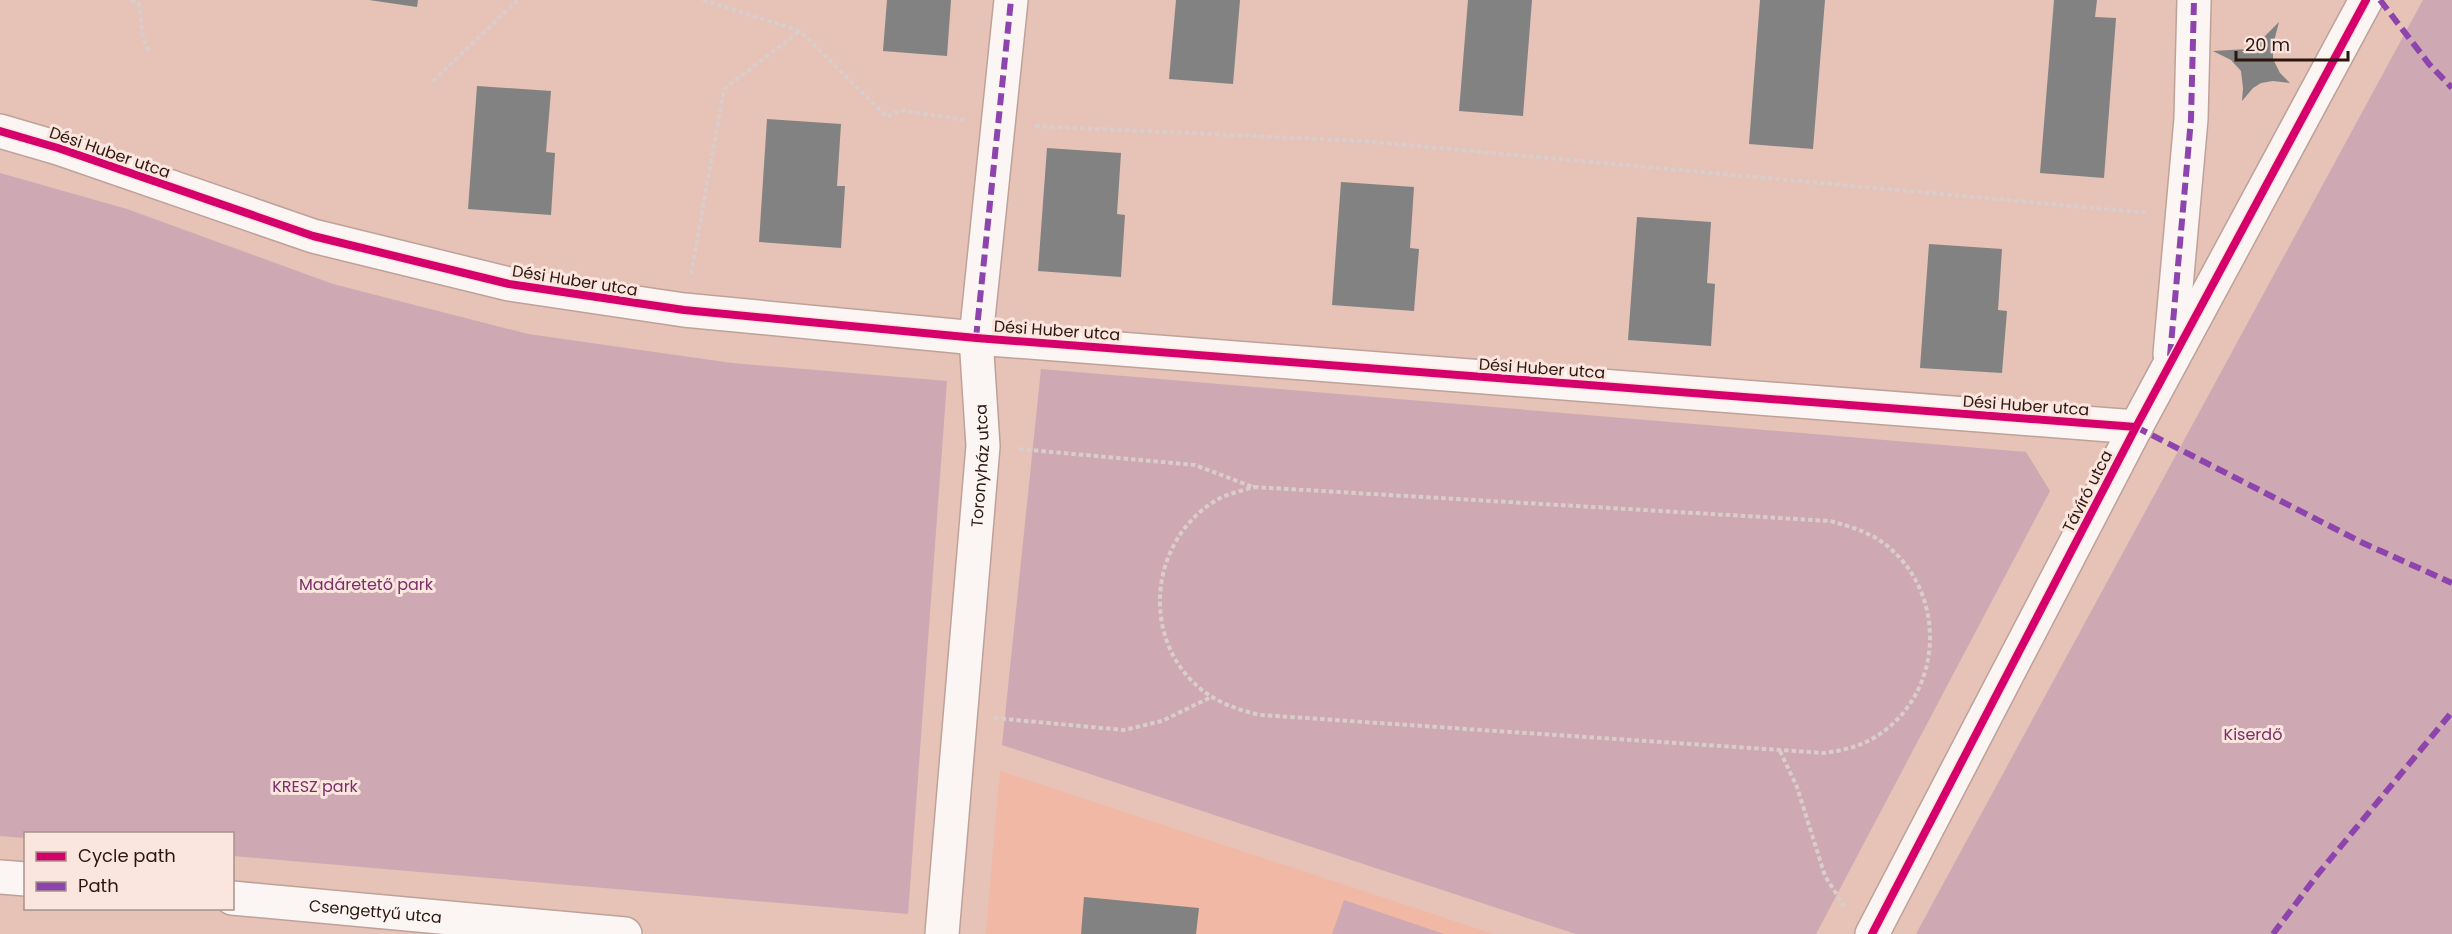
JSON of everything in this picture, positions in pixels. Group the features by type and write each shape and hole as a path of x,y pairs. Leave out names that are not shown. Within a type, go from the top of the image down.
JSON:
{"street":[{"name":"Toronyház utca","path":"942,934 983,446 976,338 1011,0"},
{"name":"Távíró utca","path":"2169,367 2191,119 2194,0"},
{"name":"Távíró utca","path":"1861,924 2169,367 2366,0"},
{"name":"Dési Huber utca","path":"0,131 58,148 312,236 509,284 684,310 976,338 2136,427"},
{"path":"0,877 24,879"},
{"name":"Csengettyű utca","path":"234,898 626,934"}],"path":[{"path":"131,0 139,4 142,33 149,53"},
{"path":"433,81 518,0"},
{"path":"703,0 800,31 887,117 900,110 998,125 1362,141 2182,216"},
{"path":"684,310 724,89 800,31"},
{"path":"983,446 1195,465 1254,487 1830,521 1873,536 1891,549 1907,566 1919,585 1927,607 1931,629 1926,674 1903,713 1887,729 1868,741 1846,749 1824,753 1260,716 1234,709 1211,697 1191,680 1175,659 1165,636 1159,610 1160,584 1171,551 1179,536 1195,516 1216,500 1254,487"},
{"path":"960,715 1124,730 1162,721 1211,697"},
{"path":"1780,750 1797,787 1825,876 1861,924"}],"shaded area":[{"path":"1000,771 1493,934 986,934"}],"green space":[{"name":"Kiserdő","path":"2423,0 2452,0 2452,934 1916,934"},
{"name":"Madáretető park","path":"0,173 127,209 333,284 528,334 732,363 947,381 908,914 234,856 234,832 24,832 24,838 0,836"},
{"path":"1041,369 2026,452 2050,491 1816,934 1576,934 1002,745"},
{"path":"1344,900 1444,934 1332,934"}],"building":[{"path":"369,0 418,0 417,7"},
{"path":"887,0 951,0 947,56 883,51"},
{"path":"1176,0 1240,0 1233,84 1169,79"},
{"path":"1468,0 1532,0 1523,116 1459,111"},
{"path":"1760,0 1825,0 1813,149 1749,144"},
{"path":"2054,0 2097,0 2095,17 2116,18 2104,178 2040,173"},
{"path":"2279,22 2273,45 2273,59 2280,73 2290,83 2273,81 2261,83 2253,88 2242,101 2241,71 2231,60 2213,51 2248,49 2258,43"},
{"path":"477,86 551,91 546,152 555,153 551,215 468,209"},
{"path":"767,119 841,124 837,186 845,186 841,248 759,242"},
{"path":"1047,148 1121,153 1117,214 1125,215 1121,277 1038,271"},
{"path":"1341,182 1414,187 1410,248 1419,249 1414,311 1332,305"},
{"path":"1637,217 1711,222 1707,283 1715,284 1711,346 1628,340"},
{"path":"1929,244 2002,249 1998,310 2007,311 2002,373 1920,368"},
{"path":"1084,897 1199,908 1196,934 1081,934"}],"marked path":[{"path":"976,338 1011,0"},
{"path":"2170,356 2191,119 2194,0"},
{"path":"2380,0 2429,64 2452,88"},
{"path":"2136,427 2363,543 2452,583"},
{"path":"2273,934 2318,874 2452,712"}],"cycle path":[{"path":"1872,934 2136,427 2366,0"},
{"path":"0,131 58,148 313,236 509,284 684,310 976,338 2136,427"}],"park label":[{"name":"KRESZ park","path":"315,786"}]}
